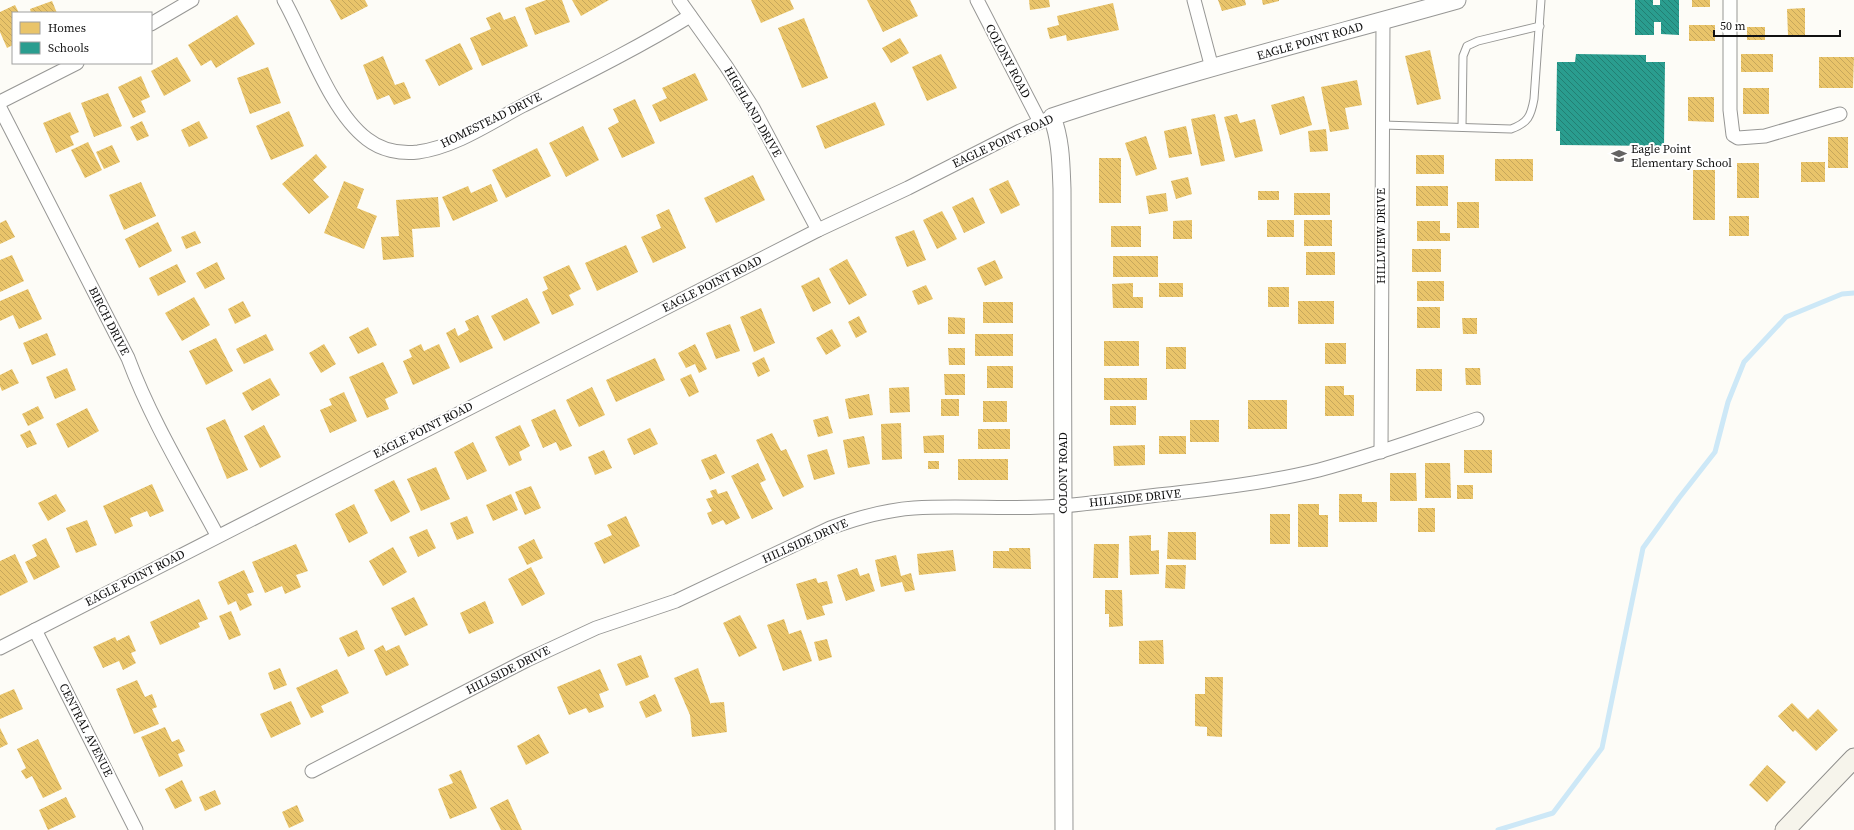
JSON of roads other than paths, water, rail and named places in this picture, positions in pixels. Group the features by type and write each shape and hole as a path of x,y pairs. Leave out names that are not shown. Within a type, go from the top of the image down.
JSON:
{"main road":[{"path":"1785,830 1854,758"}],"street":[{"path":"152,23 192,0"},
{"name":"HOMESTEAD DRIVE","path":"284,0 336,103 350,124 363,136 378,146 395,152 407,153 443,146 470,133 656,36 690,16"},
{"name":"HIGHLAND DRIVE","path":"679,0 726,66 753,108 818,230"},
{"name":"COLONY ROAD","path":"976,0 1046,120 1056,127 1060,151 1062,189 1064,830"},
{"path":"1194,0 1212,68"},
{"path":"1730,0 1730,110 1733,135 1738,138 1765,136 1840,114"},
{"name":"EAGLE POINT ROAD","path":"0,648 818,230 908,188 1046,120 1102,100 1450,1"},
{"name":"HILLVIEW DRIVE","path":"1381,452 1383,20"},
{"path":"0,102 75,64"},
{"name":"BIRCH DRIVE","path":"0,108 128,358 137,382 160,428 217,536"},
{"name":"HILLSIDE DRIVE","path":"312,771 527,660 596,628 676,601 830,528 854,519 879,513 912,508 1034,508 1063,506 1206,490 1269,480 1319,470 1381,452 1477,419"},
{"name":"CENTRAL AVENUE","path":"35,630 136,830"}],"lane":[{"path":"1383,125 1511,129 1522,125 1531,113 1534,99 1541,0"},
{"path":"1462,127 1463,56 1467,46 1478,41 1540,26"}],"waterway":[{"path":"1498,830 1553,813 1602,748 1643,548 1715,452 1728,402 1744,362 1786,317 1842,294 1854,293"}],"place":[{"name":"Eagle Point Elementary School","path":"1619,156"}]}
